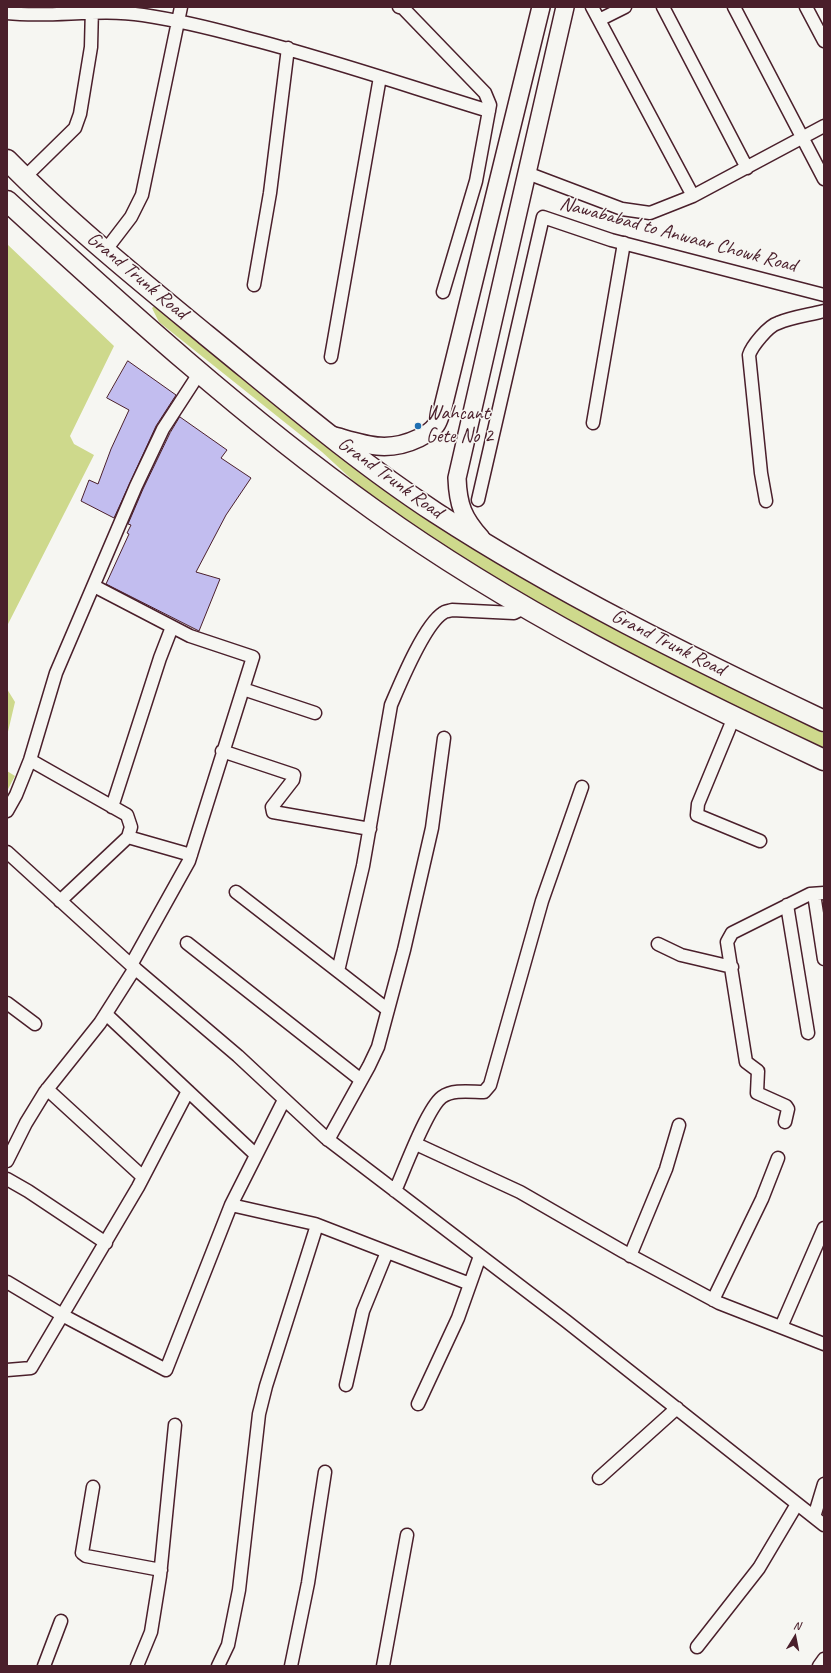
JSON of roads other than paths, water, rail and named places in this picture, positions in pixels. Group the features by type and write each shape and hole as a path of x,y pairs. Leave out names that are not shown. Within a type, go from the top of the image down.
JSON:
{"highway":[{"name":"Grand Trunk Road","path":"7,160 24,178 138,281 329,435 434,512 488,545 641,631 824,721"},
{"name":"Grand Trunk Road","path":"7,201 117,302 245,411 374,510 453,563 553,624 635,667 824,760"},
{"path":"117,302 138,281"}],"main road":[{"path":"329,435 363,444 395,447 421,437 430,432 436,426 442,411 520,95 540,7"},
{"path":"488,545 465,518 458,495 458,478 566,7"},
{"path":"520,95 545,98"}],"street":[{"path":"105,251 131,217 142,195 181,7"},
{"path":"399,7 403,8 485,93 490,106 476,181 443,292"},
{"path":"592,7 693,196"},
{"path":"600,20 625,7"},
{"path":"663,7 746,168"},
{"path":"734,7 824,179"},
{"path":"806,7 824,41"},
{"path":"24,178 75,128 80,114 91,47 91,10"},
{"path":"7,13 25,15 91,10 140,14 178,20 288,48 489,111"},
{"path":"254,285 270,193 288,48"},
{"path":"331,357 380,77"},
{"path":"527,174 622,209 650,213 693,196 824,126"},
{"name":"Nawababad to Anwaar Chowk Road","path":"478,500 543,217 624,243 824,295"},
{"path":"593,423 624,243"},
{"path":"766,501 761,473 749,356 755,344 776,323 824,311"},
{"path":"7,811 16,795 30,760 56,673 163,429 200,372"},
{"path":"7,1161 26,1123 47,1089 106,1014 133,967 191,855 222,751 253,657 190,636 94,586"},
{"path":"338,971 363,866 391,705 401,681 429,628 443,612 452,610 514,613 526,607"},
{"path":"112,807 160,658 172,627"},
{"path":"243,689 315,713"},
{"path":"734,716 698,804 697,815 760,841"},
{"path":"328,1140 378,1047 404,950 432,828 444,738"},
{"path":"222,751 294,775 293,780 272,806 273,812 370,829"},
{"path":"30,760 127,815 131,827 128,837 60,901"},
{"path":"395,1191 431,1110 442,1097 456,1092 484,1092 490,1085 542,901 582,787"},
{"path":"128,837 191,855"},
{"path":"7,852 133,967 238,1056 328,1140 677,1408 824,1525"},
{"path":"236,892 388,1010"},
{"path":"785,1122 788,1109 786,1106 757,1093 758,1071 746,1062 727,942 732,933 788,905 819,893 824,959"},
{"path":"788,905 808,1033"},
{"path":"187,943 361,1080"},
{"path":"658,944 681,955 732,967"},
{"path":"7,1003 34,1024"},
{"path":"106,1014 256,1155"},
{"path":"47,1089 144,1177"},
{"path":"7,1370 31,1368 64,1316 144,1177 188,1091"},
{"path":"7,1282 64,1316 166,1370 231,1205 284,1100"},
{"path":"630,1256 666,1169 679,1125"},
{"path":"416,1144 520,1192 630,1256 713,1300 824,1344"},
{"path":"713,1300 762,1199 778,1158"},
{"path":"7,1179 28,1191 106,1243"},
{"path":"231,1205 317,1225 470,1284"},
{"path":"218,1666 228,1645 239,1590 258,1414 317,1225"},
{"path":"781,1327 824,1228"},
{"path":"346,1385 363,1311 387,1252"},
{"path":"418,1404 458,1318 480,1256"},
{"path":"599,1478 677,1408"},
{"path":"137,1666 151,1632 161,1570 175,1425"},
{"path":"291,1666 308,1583 325,1472"},
{"path":"814,1517 824,1484"},
{"path":"93,1487 82,1553 86,1556 161,1570"},
{"path":"697,1647 760,1568 797,1504"},
{"path":"383,1666 407,1535"},
{"path":"44,1666 61,1620"},
{"path":"819,1666 824,1659"}],"place":[{"name":"Wahcant Gete No 2","path":"418,426"}]}
